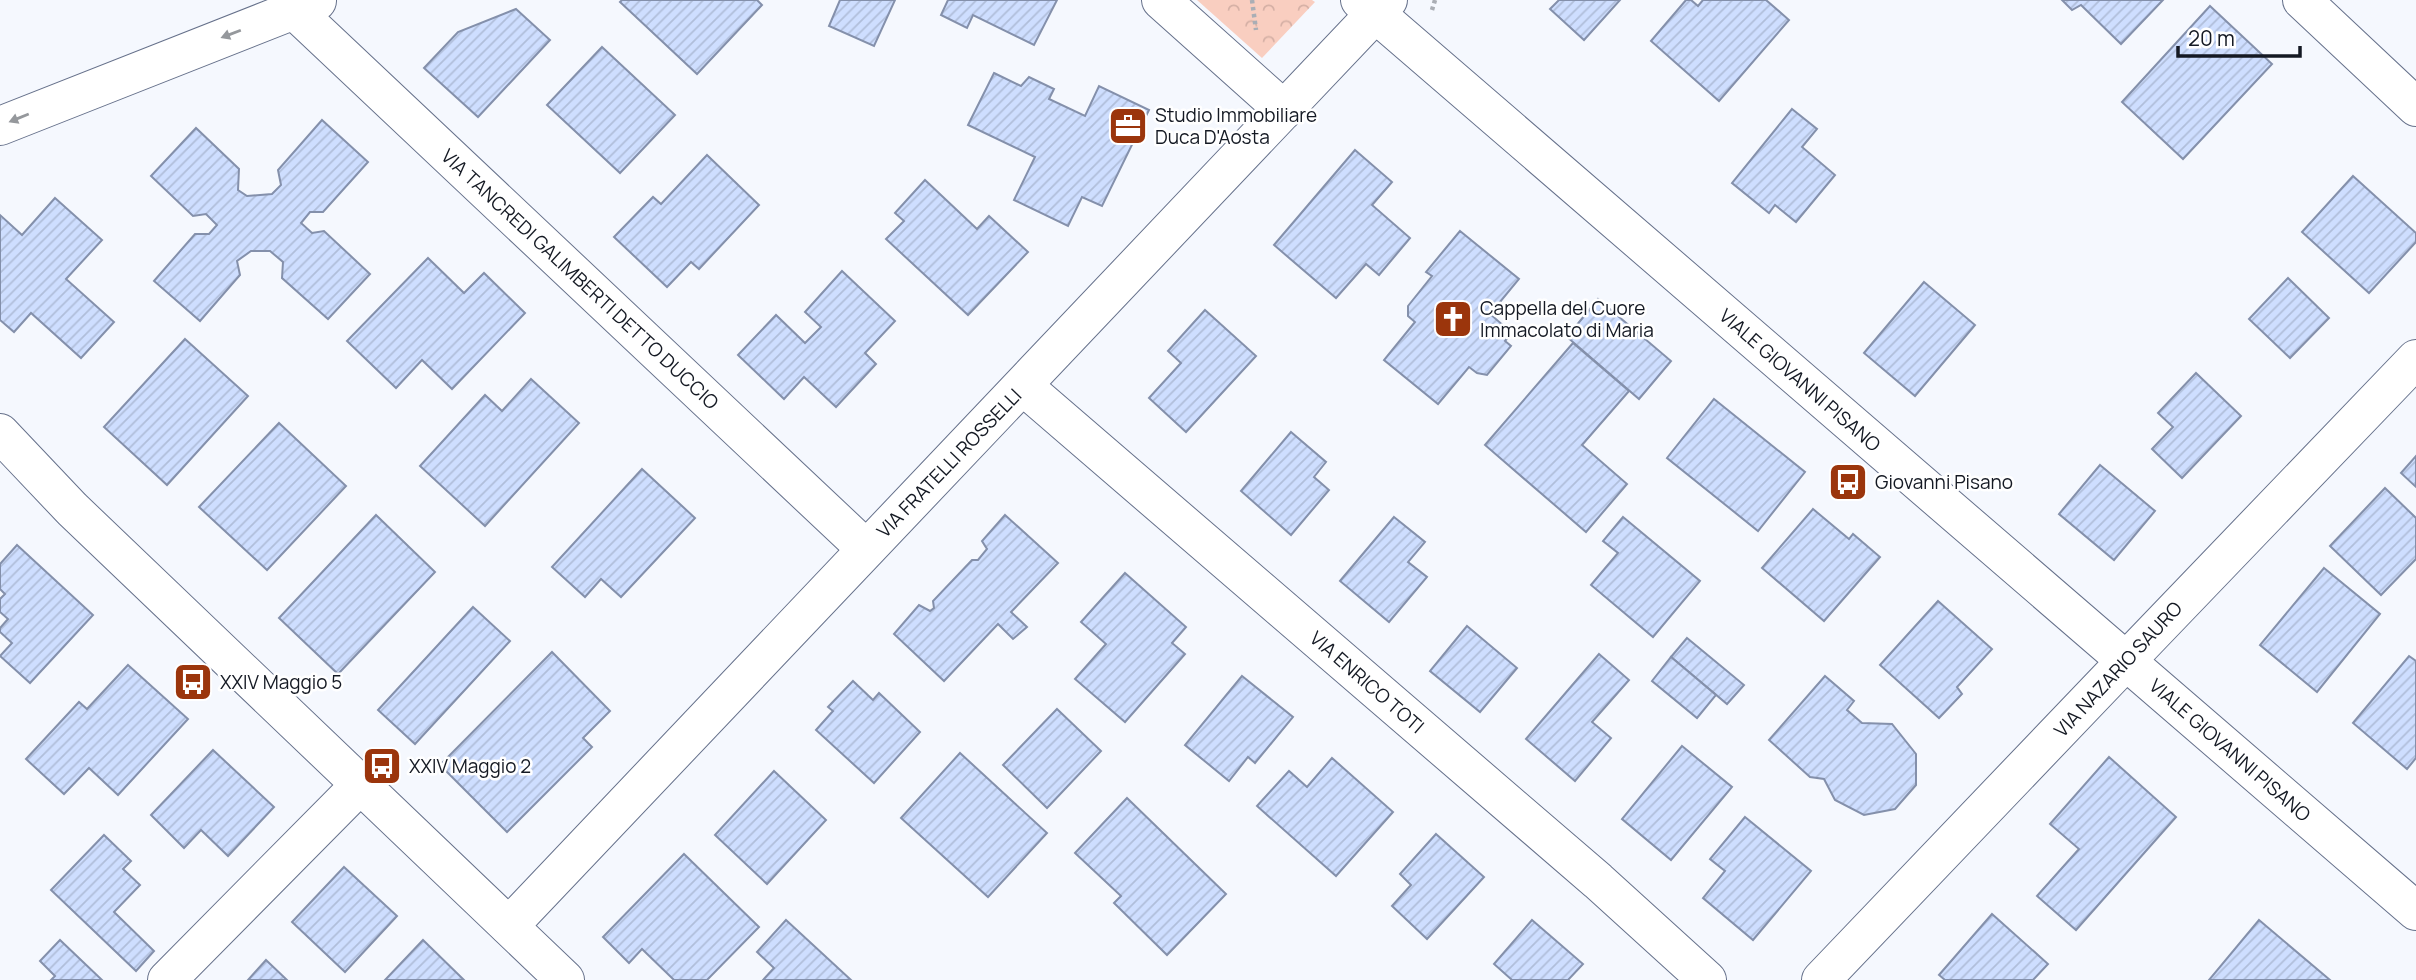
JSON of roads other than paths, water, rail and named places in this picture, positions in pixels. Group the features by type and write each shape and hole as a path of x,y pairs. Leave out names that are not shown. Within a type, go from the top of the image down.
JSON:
{"street":[{"path":"1161,0 1284,110"},
{"path":"2302,0 2416,107"},
{"path":"0,126 307,5"},
{"name":"VIA TANCREDI GALIMBERTI DETTO DUCCIO","path":"307,5 866,549"},
{"name":"VIA FRATELLI ROSSELLI","path":"509,926 1284,110 1375,5"},
{"name":"VIALE GIOVANNI PISANO","path":"1375,5 2416,911"},
{"name":"VIA NAZARIO SAURO","path":"1821,980 2416,359"},
{"name":"VIA ENRICO TOTI","path":"1023,386 1598,881 1707,980"},
{"path":"0,433 72,509 565,980"},
{"path":"0,451 72,509"},
{"path":"167,980 360,785"}],"place":[{"name":"Studio Immobiliare Duca D'Aosta","path":"1128,126"},
{"name":"Cappella del Cuore Immacolato di Maria","path":"1453,319"},
{"name":"Giovanni Pisano","path":"1848,482"},
{"name":"XXIV Maggio 5","path":"193,682"},
{"name":"XXIV Maggio 2","path":"382,766"}]}
